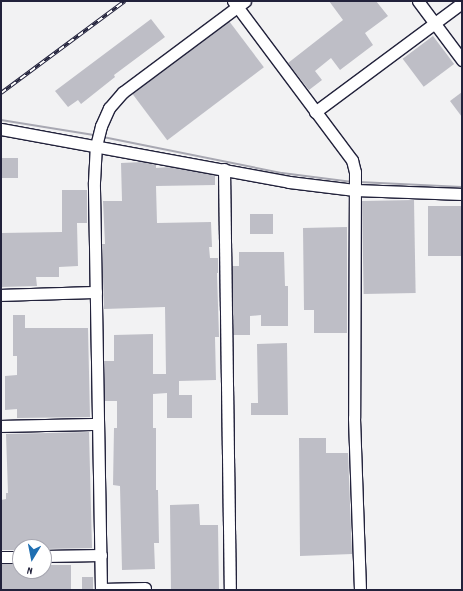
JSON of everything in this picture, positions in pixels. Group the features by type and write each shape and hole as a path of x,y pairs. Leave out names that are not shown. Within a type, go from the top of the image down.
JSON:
{"street":[{"path":"418,1 462,60"},
{"path":"145,588 101,589 94,182 96,146 101,126 109,108 123,92 238,3 315,112 352,160 355,172 354,418 360,590"},
{"path":"315,112 462,3"},
{"path":"1,129 289,182 355,190 462,194"},
{"path":"224,169 230,590"},
{"path":"1,295 96,292"},
{"path":"1,426 98,424"},
{"path":"52,556 101,555"},
{"path":"1,557 12,557"}],"building":[{"path":"329,1 376,1 388,16 365,33 373,45 340,70 331,58 315,71 322,80 309,90 288,63 343,20"},
{"path":"151,19 165,37 114,75 115,77 81,104 78,100 68,107 55,91"},
{"path":"229,21 264,67 167,140 132,94"},
{"path":"433,36 454,64 424,87 403,59"},
{"path":"462,92 462,117 450,101"},
{"path":"1,158 18,158 18,178 1,178"},
{"path":"143,162 156,165 156,168 170,167 215,175 215,185 156,186 157,223 211,222 212,247 209,247 210,258 218,258 219,337 215,337 216,380 179,381 179,395 192,395 192,418 167,418 167,393 153,394 153,428 156,428 156,490 158,490 159,543 154,543 155,569 122,570 120,486 113,485 114,428 117,428 117,401 105,401 104,361 114,361 114,335 153,334 153,374 166,374 165,307 104,309 102,244 105,244 103,201 122,201 121,163"},
{"path":"62,190 87,190 87,223 77,223 78,266 59,267 59,277 36,277 37,286 1,287 1,233 62,232"},
{"path":"414,200 416,293 364,294 362,201"},
{"path":"428,206 462,206 462,256 428,256"},
{"path":"250,214 273,214 273,234 250,234"},
{"path":"347,227 347,333 314,333 314,310 304,310 303,228"},
{"path":"239,252 284,252 285,286 288,286 288,326 261,326 261,315 250,316 250,335 233,335 232,266 239,266"},
{"path":"13,315 25,315 25,328 88,328 90,417 17,418 17,409 5,410 5,376 17,375 17,356 13,356"},
{"path":"287,343 288,415 251,415 251,403 258,403 257,344"},
{"path":"89,432 92,548 52,549 52,539 12,539 12,550 1,550 1,500 6,499 6,493 8,493 6,434"},
{"path":"299,438 326,438 326,453 348,453 352,554 300,556"},
{"path":"199,504 200,525 218,525 219,590 171,590 170,505"},
{"path":"1,564 12,564 12,579 52,579 52,565 71,565 71,590 1,590"},
{"path":"82,577 93,577 93,590 82,590"}],"waterway":[{"path":"1,120 94,135"},
{"path":"103,137 282,173 352,182"},
{"path":"359,182 462,187"}],"railway":[{"path":"1,93 125,1"}]}
